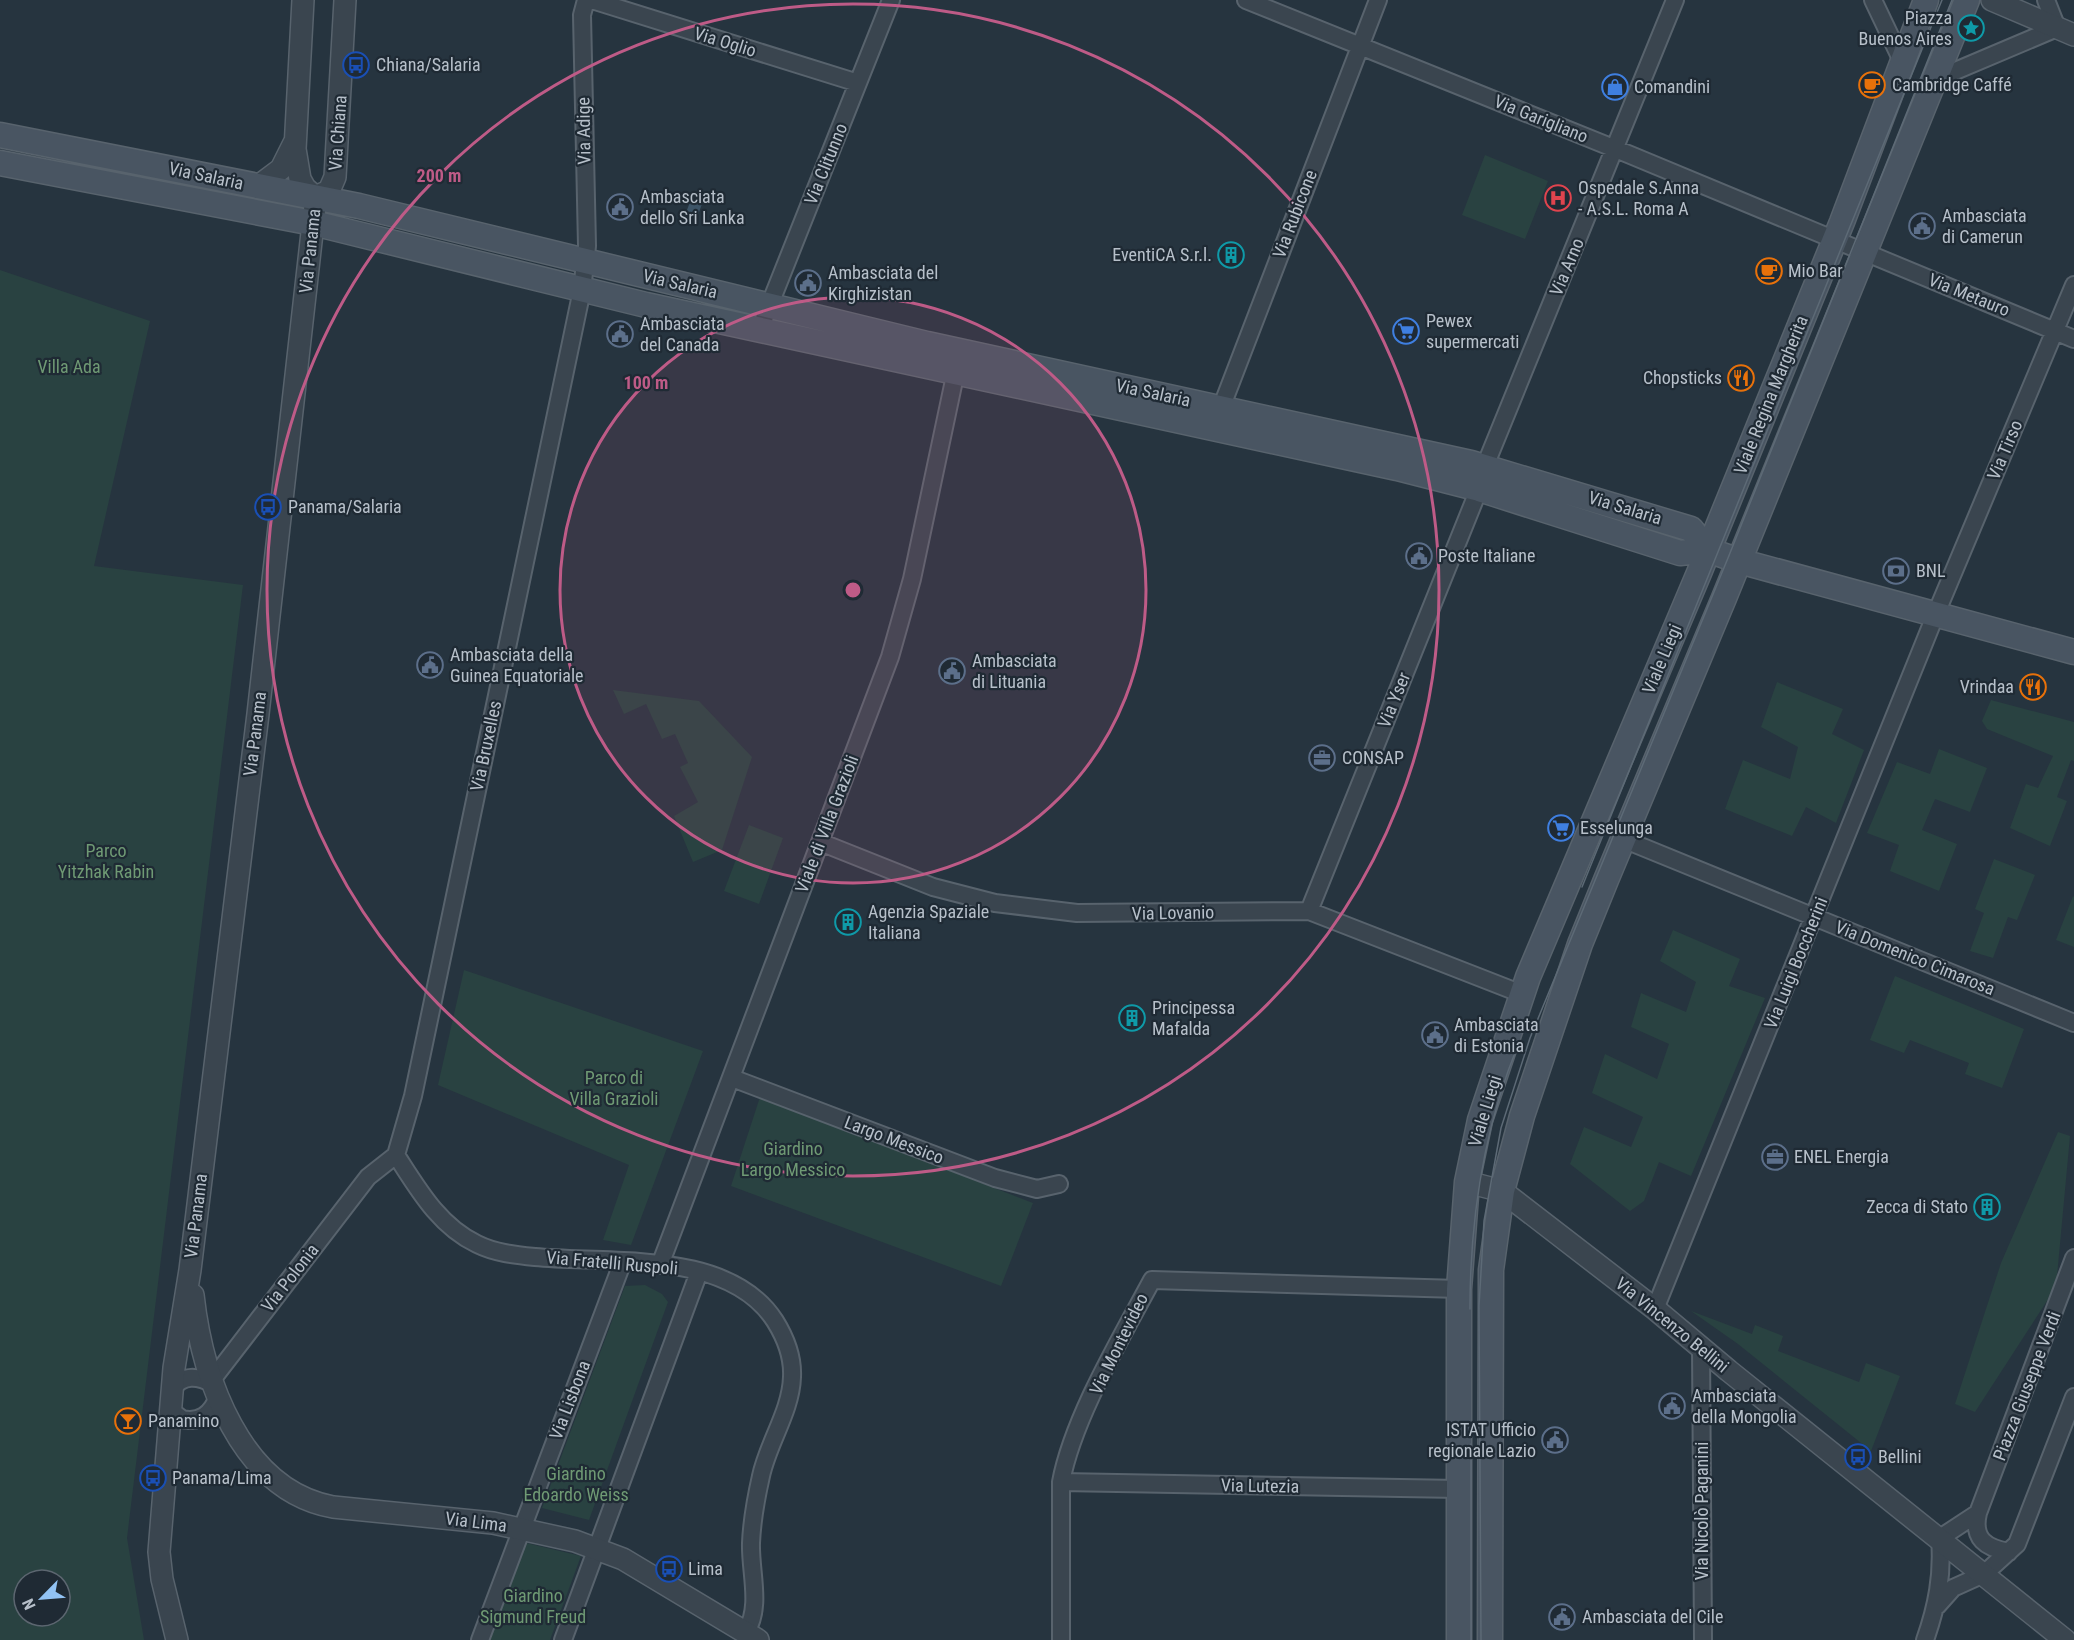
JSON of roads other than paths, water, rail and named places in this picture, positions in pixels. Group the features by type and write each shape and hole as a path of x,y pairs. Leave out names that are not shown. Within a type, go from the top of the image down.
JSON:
{"main road":[{"name":"Viale Regina Margherita","path":"1708,550 1835,239 1926,0"},
{"name":"Viale Regina Margherita","path":"1739,561 1967,0"},
{"name":"Via Salaria","path":"0,135 315,197 585,263 770,305 1217,418 1482,478 1691,529 1708,550 1739,561 2074,652"},
{"name":"Via Salaria","path":"0,163 314,223 582,290 889,359 1217,418"},
{"name":"Viale Liegi","path":"1459,1640 1459,1289 1467,1182 1480,1120 1522,994 1708,550"},
{"name":"Viale Liegi","path":"1490,1640 1490,1285 1502,1191 1540,1058 1580,944 1739,561"}],"street":[{"name":"Via Chiana","path":"303,0 294,140 300,179 305,188 315,197 328,191 334,180 345,0"},
{"name":"Via Adige","path":"585,263 582,15 586,0"},
{"name":"Via Oglio","path":"592,0 858,83"},
{"name":"Via Clitunno","path":"759,329 891,0"},
{"name":"Via Garigliano","path":"1246,0 1835,239"},
{"name":"Via Rubicone","path":"1217,418 1378,0"},
{"name":"Via Arno","path":"1482,478 1675,0"},
{"path":"1873,0 1903,63"},
{"path":"1992,0 2066,31"},
{"path":"2046,0 2066,31"},
{"path":"1934,81 2066,31"},
{"path":"257,187 281,169 294,140"},
{"name":"Via Panama","path":"190,1270 258,714 314,223 315,197"},
{"path":"1835,239 1864,252"},
{"name":"Via Metauro","path":"1864,252 2074,339"},
{"path":"582,290 585,263"},
{"name":"Via Tirso","path":"1935,616 2074,285"},
{"name":"Via Bruxelles","path":"396,1155 413,1096 582,290"},
{"name":"Viale di Villa Grazioli","path":"660,1265 890,657 904,612 956,372"},
{"name":"Via Yser","path":"1308,911 1482,478"},
{"name":"Via Luigi Boccherini","path":"1655,1308 1935,616"},
{"path":"2050,645 2074,642"},
{"name":"Via Domenico Cimarosa","path":"1623,839 2074,1023"},
{"name":"Via Lovanio","path":"820,842 933,887 995,903 1077,913 1308,911 1522,994"},
{"name":"Largo Messico","path":"732,1078 995,1178 1037,1189 1059,1184"},
{"name":"Via Fratelli Ruspoli","path":"396,1155 434,1211 455,1230 486,1248 546,1258 623,1261 699,1272 729,1281 757,1299 777,1325 791,1364 790,1394 762,1470 755,1503 751,1555 754,1609 752,1636"},
{"name":"Via Polonia","path":"214,1387 368,1177 396,1155"},
{"name":"Via Vincenzo Bellini","path":"1467,1182 1502,1191 1655,1308 2065,1640"},
{"name":"Piazza Giuseppe Verdi","path":"2009,1551 1990,1548 1980,1540 1976,1523 1978,1513 2068,1297 2074,1258"},
{"name":"Via Lisbona","path":"480,1640 623,1261"},
{"path":"177,1640 162,1579 159,1552 168,1451 179,1415 172,1389 190,1270"},
{"name":"Via Lima","path":"190,1270 196,1323 214,1387 237,1435 261,1465 286,1488 309,1501 333,1507 521,1528 597,1549 623,1559 752,1636"},
{"path":"563,1640 699,1272"},
{"name":"Via Montevideo","path":"1061,1640 1061,1482 1067,1455 1078,1428 1152,1280 1459,1289"},
{"name":"Via Nicolò Paganini","path":"1701,1347 1702,1640"},
{"path":"172,1389 181,1380 196,1376 214,1387 211,1412 204,1417 179,1415"},
{"path":"1936,1606 1958,1584 1984,1574 2009,1551 2020,1537 2074,1397"},
{"name":"Via Lutezia","path":"1061,1482 1459,1489"},
{"path":"1925,1640 1936,1606 1941,1570 1940,1538 1978,1513"}],"water":[{"path":"694,192 705,196 696,220 685,215"}],"tram line":[{"path":"1582,887 1942,0"},
{"path":"1481,1640 1479,1306 1484,1221 1501,1128 1530,1038 1728,558 1952,0"},
{"path":"1470,1309 1473,1242 1481,1175 1496,1109 1518,1045"},
{"path":"1471,1444 1471,1640"}],"place":[{"name":"Piazza Buenos Aires","path":"1971,28"},
{"name":"Chiana/Salaria","path":"356,65"},
{"name":"Cambridge Caffé","path":"1872,85"},
{"name":"Comandini","path":"1615,87"},
{"name":"Ospedale S.Anna - A.S.L. Roma A","path":"1558,198"},
{"name":"Ambasciata dello Sri Lanka","path":"620,207"},
{"name":"Ambasciata di Camerun","path":"1922,226"},
{"name":"EventiCA S.r.l.","path":"1231,255"},
{"name":"Mio Bar","path":"1769,271"},
{"name":"Ambasciata del Kirghizistan","path":"808,283"},
{"name":"Pewex supermercati","path":"1406,331"},
{"name":"Ambasciata del Canada","path":"620,334"},
{"name":"Chopsticks","path":"1741,378"},
{"name":"Panama/Salaria","path":"268,507"},
{"name":"Poste Italiane","path":"1419,556"},
{"name":"BNL","path":"1896,571"},
{"name":"Ambasciata della Guinea Equatoriale","path":"430,665"},
{"name":"Ambasciata di Lituania","path":"952,671"},
{"name":"Vrindaa","path":"2033,687"},
{"name":"CONSAP","path":"1322,758"},
{"name":"Esselunga","path":"1561,828"},
{"name":"Agenzia Spaziale Italiana","path":"848,922"},
{"name":"Principessa Mafalda","path":"1132,1018"},
{"name":"Ambasciata di Estonia","path":"1435,1035"},
{"name":"ENEL Energia","path":"1775,1157"},
{"name":"Zecca di Stato","path":"1987,1207"},
{"name":"Ambasciata della Mongolia","path":"1672,1406"},
{"name":"Panamino","path":"128,1421"},
{"name":"ISTAT Ufficio regionale Lazio","path":"1555,1440"},
{"name":"Bellini","path":"1858,1457"},
{"name":"Panama/Lima","path":"153,1478"},
{"name":"Lima","path":"669,1569"},
{"name":"Ambasciata del Cile","path":"1562,1617"}],"park label":[{"name":"Villa Ada","path":"69,367"},
{"name":"Parco Yitzhak Rabin","path":"106,861"},
{"name":"Parco di Villa Grazioli","path":"614,1088"},
{"name":"Giardino Largo Messico","path":"793,1159"},
{"name":"Giardino Edoardo Weiss","path":"576,1484"},
{"name":"Giardino Sigmund Freud","path":"533,1606"}]}
